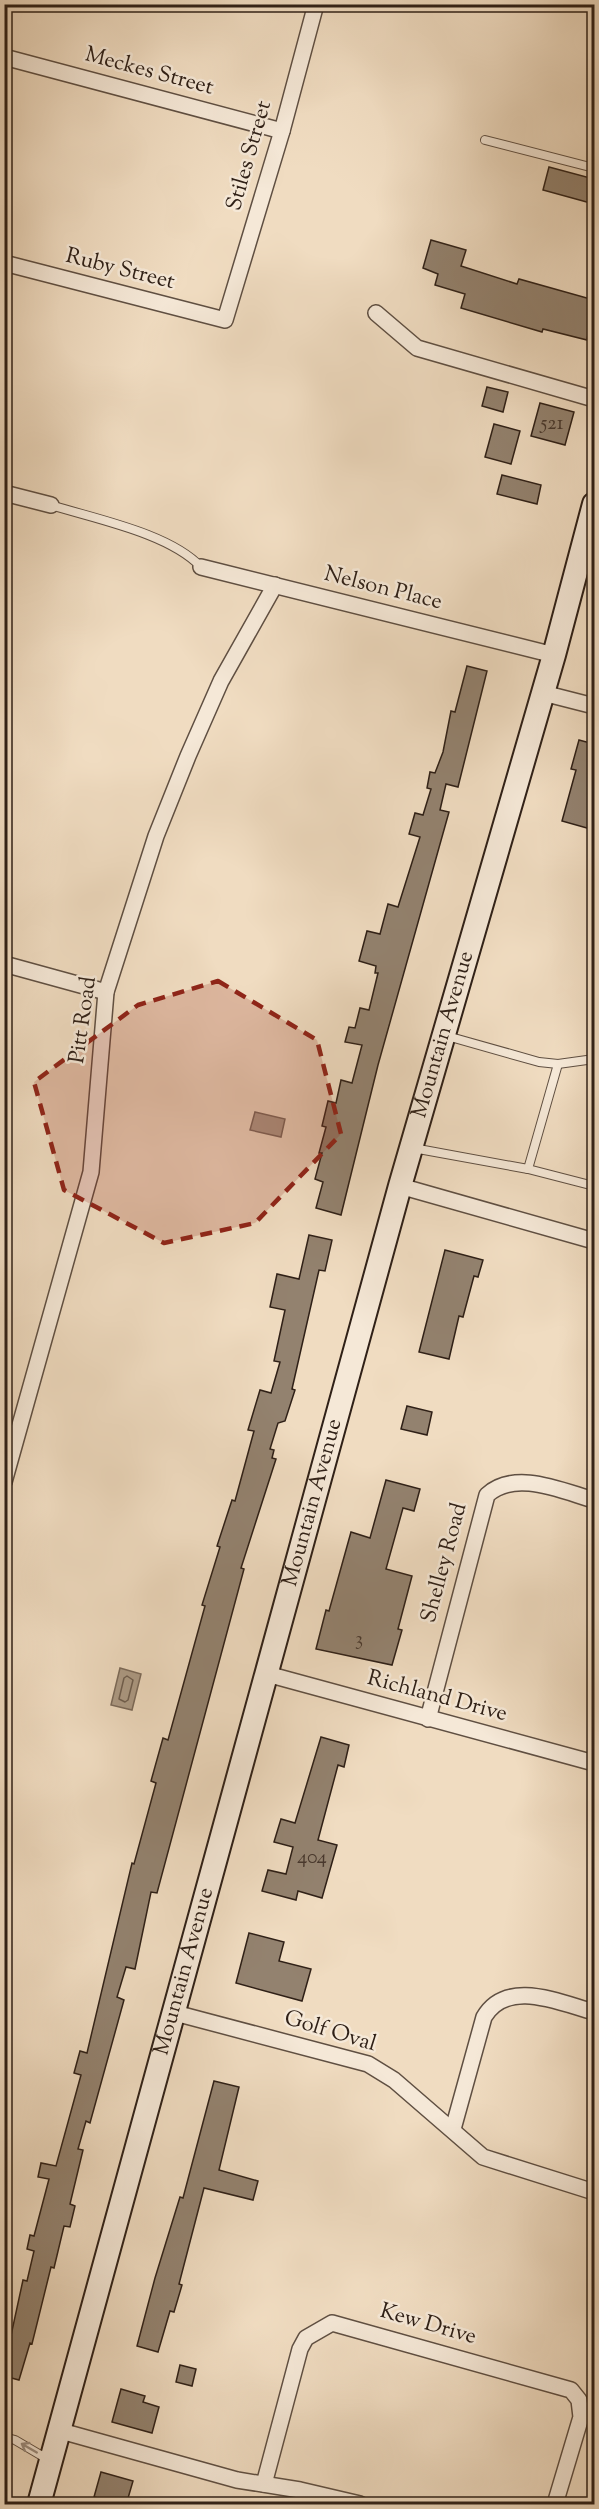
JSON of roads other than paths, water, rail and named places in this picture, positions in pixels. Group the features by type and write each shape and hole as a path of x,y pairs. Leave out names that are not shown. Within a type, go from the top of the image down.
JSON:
{"street":[{"name":"Stiles Street","path":"225,320 282,131 316,4"},
{"name":"Meckes Street","path":"4,57 282,131"},
{"name":"Ruby Street","path":"4,263 225,320"},
{"path":"376,313 417,348 594,399"},
{"path":"4,493 51,505"},
{"name":"Mountain Avenue","path":"39,2505 62,2431 400,1186 554,655 594,504"},
{"name":"Nelson Place","path":"201,567 554,655"},
{"name":"Pitt Road","path":"4,1482 91,1172 106,992 156,836 188,756 221,681 275,585"},
{"path":"543,693 594,706"},
{"path":"4,964 106,992"},
{"path":"400,1186 594,1241"},
{"name":"Shelley Road","path":"428,1719 487,1495 496,1487 508,1482 529,1483 594,1500"},
{"name":"Richland Drive","path":"267,1674 594,1763"},
{"path":"453,2129 483,2017 496,2003 520,1995 594,2012"},
{"name":"Golf Oval","path":"175,2013 368,2064 394,2080 483,2157 594,2192"},
{"name":"Kew Drive","path":"264,2484 300,2349 306,2338 332,2323 571,2390 579,2400 581,2417 555,2505"},
{"path":"62,2431 237,2480 300,2490 360,2505"}],"lane":[{"path":"485,140 594,168"},
{"path":"51,505 157,540 186,554 201,567"},
{"path":"444,1035 539,1062 558,1064 594,1059"},
{"path":"528,1169 558,1064"},
{"path":"412,1148 528,1169 594,1186"},
{"path":"4,2437 15,2440 52,2462"}],"water":[{"path":"255,1112 285,1119 281,1137 250,1130"},
{"path":"120,1668 141,1674 132,1710 111,1705"}]}
